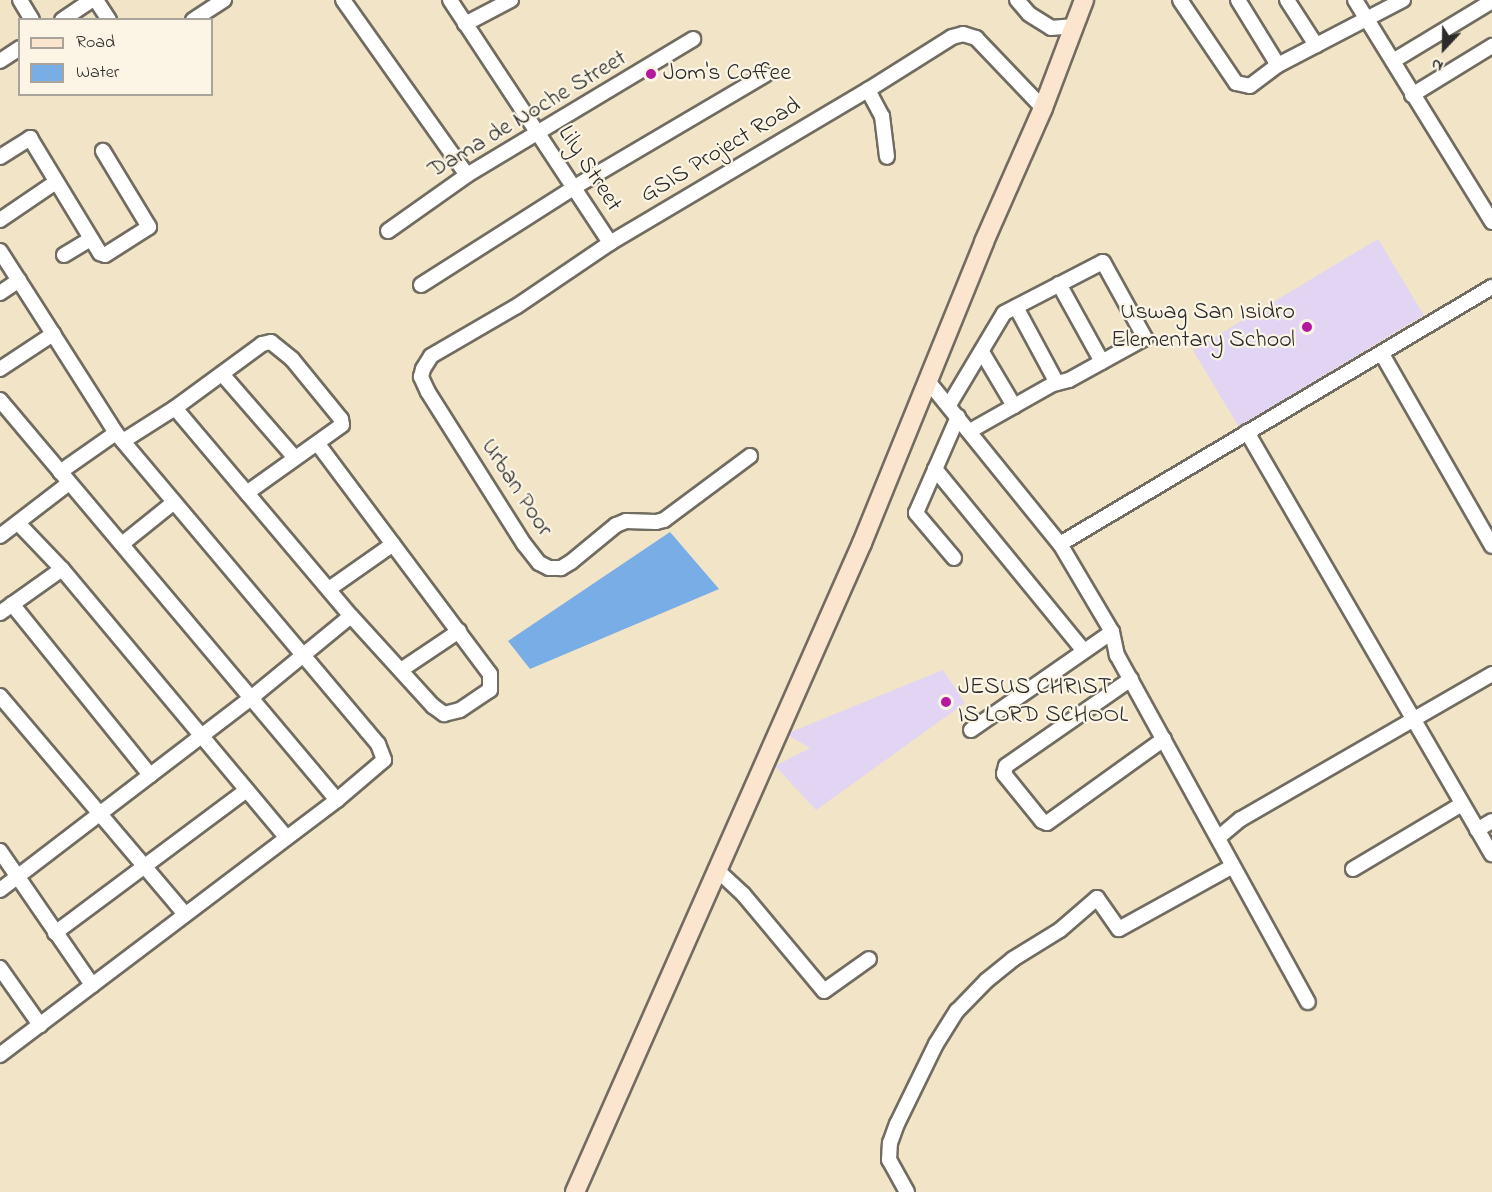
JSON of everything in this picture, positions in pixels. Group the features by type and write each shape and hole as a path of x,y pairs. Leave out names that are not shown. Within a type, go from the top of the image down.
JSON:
{"street":[{"path":"20,0 31,18"},
{"path":"65,18 94,0 108,18"},
{"path":"196,18 224,0"},
{"path":"343,0 467,175"},
{"name":"Lily Street","path":"450,0 610,243"},
{"path":"465,24 511,0"},
{"path":"1017,0 1029,14 1051,28 1075,26"},
{"path":"576,1192 862,543 984,242 1043,108 1084,0"},
{"path":"1180,0 1236,83 1250,86 1278,65 1403,0"},
{"path":"1238,0 1278,65"},
{"path":"1287,0 1316,45"},
{"path":"1355,0 1492,222"},
{"path":"1393,61 1492,1"},
{"name":"GSIS Project Road","path":"421,376 425,362 431,356 518,306 610,243 952,38 963,34 976,38 1043,108"},
{"name":"Dama de Noche Street","path":"388,231 467,175 693,39"},
{"path":"1412,95 1492,46"},
{"path":"0,61 18,49"},
{"path":"421,285 573,189 765,75"},
{"path":"868,90 882,116 887,157"},
{"path":"0,157 30,138 91,239 100,253 105,255 149,227 103,151"},
{"path":"0,220 56,182"},
{"path":"64,255 91,239"},
{"path":"0,251 119,437 302,656 373,737 384,757 380,766 337,800 0,1055"},
{"path":"949,405 1005,314 1103,262 1145,338 970,431"},
{"path":"0,293 19,280"},
{"path":"1059,284 1102,362"},
{"path":"1060,544 1492,287"},
{"path":"1016,307 1057,383"},
{"path":"0,369 53,334"},
{"path":"0,536 18,523 65,478 119,437 175,408 262,344 271,342 292,359 341,419 342,425 248,492"},
{"path":"982,352 1014,406"},
{"path":"1382,354 1492,546"},
{"path":"222,374 295,458"},
{"name":"Urban Poor","path":"421,376 524,544 539,563 549,568 561,568 571,562 616,525 626,521 664,520 750,456"},
{"path":"927,380 1060,544 1112,632 1117,655 1308,1002"},
{"path":"0,400 337,800"},
{"path":"175,408 351,616 401,670 444,714 460,710 487,693 491,687 490,674 318,444"},
{"path":"954,558 916,513 958,417"},
{"path":"1247,432 1492,854"},
{"path":"936,469 1084,651"},
{"path":"122,544 173,503"},
{"path":"18,523 62,569 286,837"},
{"path":"329,589 393,543"},
{"path":"0,613 62,569"},
{"path":"12,604 150,775"},
{"path":"0,890 251,698 351,616"},
{"path":"401,670 459,631"},
{"path":"971,730 1112,632"},
{"path":"1218,838 1241,819 1492,674"},
{"path":"1131,679 1006,766 1004,774 1042,821 1047,823 1164,739"},
{"path":"0,697 185,914"},
{"path":"55,933 247,790"},
{"path":"1353,869 1462,804"},
{"path":"1477,830 1492,821"},
{"path":"0,851 92,985"},
{"path":"907,1192 890,1160 890,1143 897,1124 936,1044 957,1011 986,981 1013,959 1060,930 1097,898 1119,929 1233,866"},
{"path":"716,870 743,894 824,991 869,959"},
{"path":"0,968 40,1025"}],"shaded area":[{"name":"Uswag San Isidro Elementary School","path":"1378,239 1424,315 1239,427 1193,350"},
{"path":"943,670 965,703 816,810 775,766 810,748 786,734"}],"water":[{"path":"670,532 719,589 530,669 508,641"}],"place":[{"name":"Jom's Coffee","path":"651,74"},
{"name":"Uswag San Isidro Elementary School","path":"1307,327"},
{"name":"JESUS CHRIST IS LORD SCHOOL","path":"946,702"}]}
